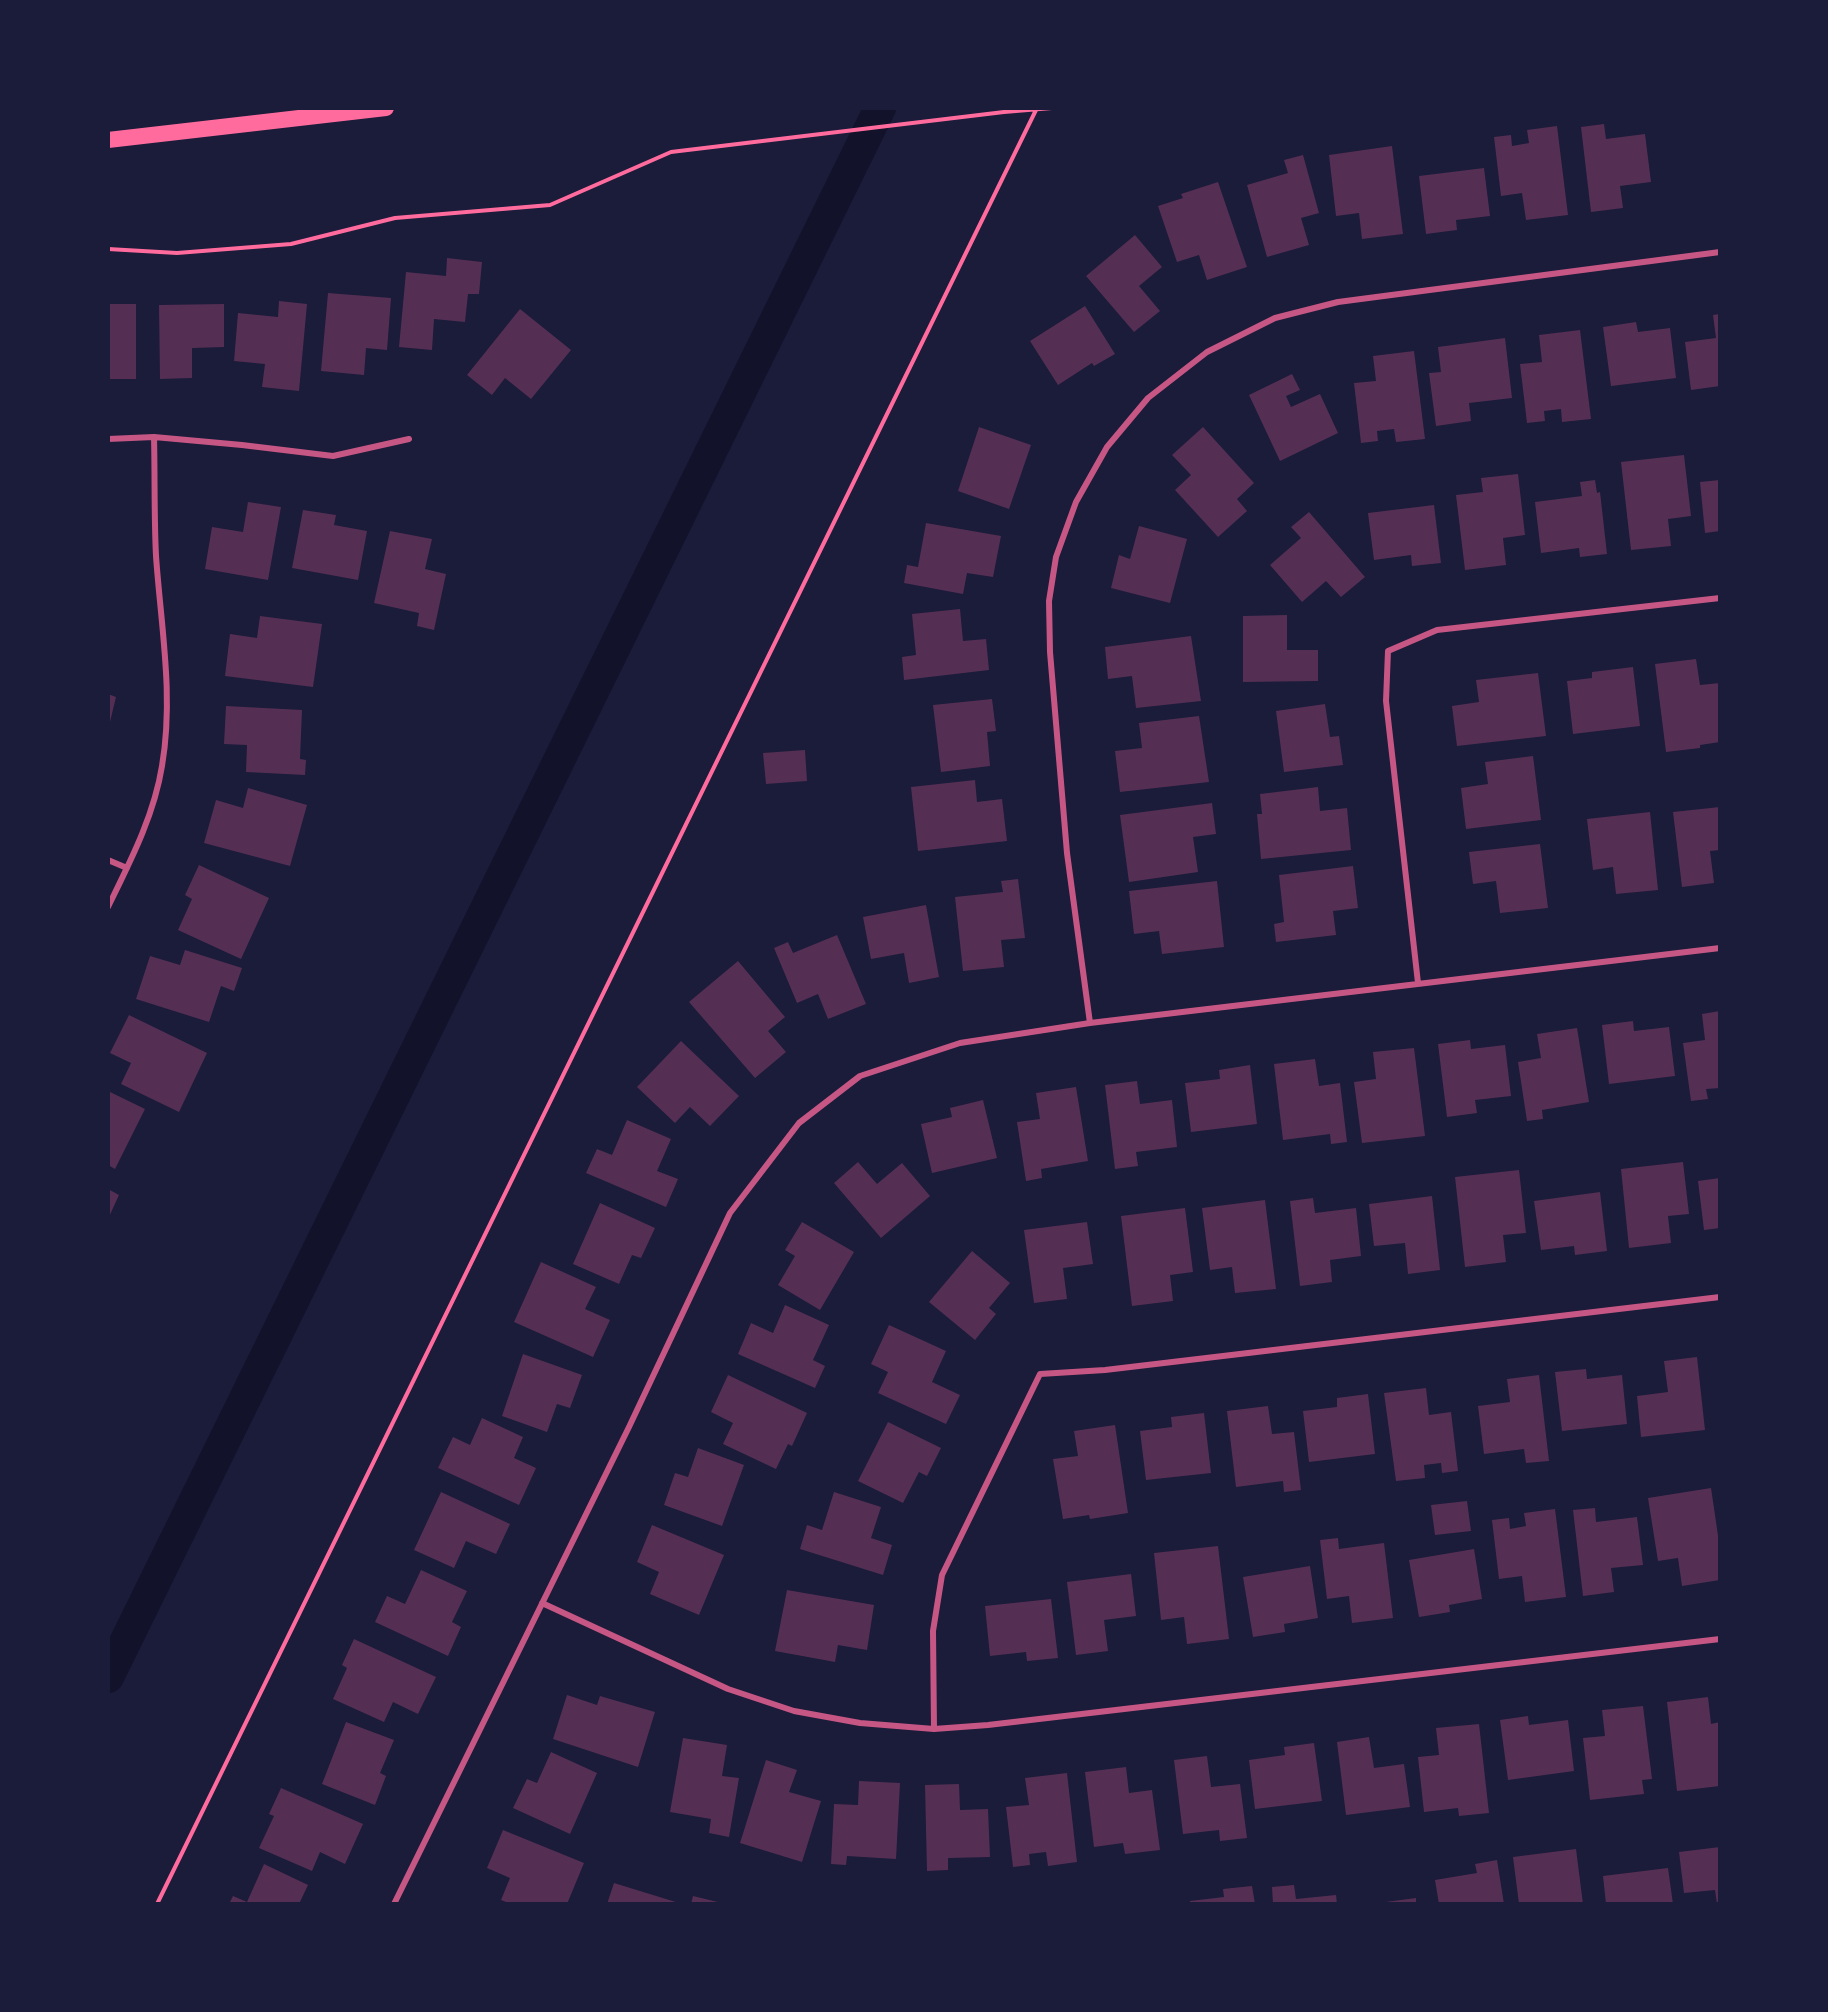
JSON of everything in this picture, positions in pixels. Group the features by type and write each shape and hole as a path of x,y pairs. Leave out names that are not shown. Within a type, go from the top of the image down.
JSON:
{"highway":[{"path":"108,140 386,108"}],"street":[{"path":"1090,1023 1067,853 1050,652 1049,601 1056,557 1076,502 1107,447 1148,398 1207,352 1275,318 1338,302 1720,252"},
{"path":"108,439 154,437 333,456 409,440"},
{"path":"108,907 149,817 162,767 168,710 166,650 156,557 154,437"},
{"path":"1418,983 1386,701 1388,651 1437,630 1720,598"},
{"path":"108,860 127,868"},
{"path":"394,1904 624,1437 730,1212 799,1122 860,1076 960,1043 1090,1023 1720,948"},
{"path":"934,1729 933,1631 942,1575 1040,1374 1105,1370 1720,1297"},
{"path":"542,1603 728,1689 783,1707 860,1723 934,1729 988,1725 1720,1639"}],"path":[{"path":"108,249 177,253 291,244 394,218 550,205 671,152 1052,108"},
{"path":"157,1904 1036,110"}],"building":[{"path":"1604,124 1606,139 1645,134 1651,182 1620,186 1623,208 1591,212 1581,127"},
{"path":"1557,126 1568,215 1526,220 1522,193 1501,196 1494,137 1511,135 1512,146 1529,143 1527,130"},
{"path":"1392,146 1403,234 1362,239 1359,213 1336,216 1329,155"},
{"path":"1303,155 1319,213 1301,218 1309,245 1267,257 1247,185 1288,173 1284,160"},
{"path":"1484,168 1490,216 1456,220 1457,230 1426,234 1419,176"},
{"path":"1218,182 1247,267 1207,280 1199,255 1177,262 1158,206 1183,198 1181,194"},
{"path":"1135,235 1162,267 1139,286 1160,311 1134,332 1086,276"},
{"path":"447,258 482,262 479,294 468,294 465,322 434,319 432,350 399,347 406,272 446,276"},
{"path":"328,293 391,298 387,350 366,348 364,375 321,371"},
{"path":"279,301 307,304 299,391 262,387 265,364 234,361 238,313 278,317"},
{"path":"108,304 136,304 136,379 108,379"},
{"path":"224,304 224,347 192,348 192,378 160,379 159,305"},
{"path":"1085,306 1115,354 1094,366 1092,363 1058,385 1030,341"},
{"path":"520,309 571,350 531,399 505,378 492,395 467,375"},
{"path":"1720,314 1720,386 1691,390 1685,342 1716,338 1713,315"},
{"path":"1636,322 1638,332 1670,328 1676,378 1611,386 1603,327"},
{"path":"1580,330 1591,419 1562,422 1561,409 1544,411 1545,421 1527,423 1520,364 1542,362 1539,335"},
{"path":"1505,338 1512,398 1469,403 1471,421 1436,426 1429,373 1441,372 1438,347"},
{"path":"1414,351 1425,439 1396,442 1394,429 1377,431 1378,441 1361,443 1354,383 1376,381 1373,356"},
{"path":"1292,374 1300,390 1286,396 1291,407 1320,394 1338,433 1280,461 1249,395"},
{"path":"979,427 1031,445 1009,509 958,491"},
{"path":"1203,427 1254,483 1237,499 1247,511 1218,537 1175,490 1191,475 1172,455"},
{"path":"1684,455 1691,516 1668,519 1671,546 1631,550 1621,462"},
{"path":"1518,474 1525,535 1503,538 1506,565 1465,570 1456,495 1483,492 1481,478"},
{"path":"1595,480 1597,493 1600,492 1607,554 1580,557 1579,548 1541,553 1535,502 1582,496 1580,482"},
{"path":"1720,480 1720,531 1705,533 1700,482"},
{"path":"248,502 281,507 268,580 205,569 212,527 243,532"},
{"path":"1434,505 1441,563 1412,566 1411,555 1374,560 1368,513"},
{"path":"303,510 336,515 334,525 367,531 358,580 292,568"},
{"path":"1309,512 1365,577 1341,597 1326,581 1302,602 1270,565 1301,538 1291,527"},
{"path":"926,523 1001,536 993,577 967,573 963,594 904,583 907,565 918,567"},
{"path":"1139,526 1187,539 1170,603 1111,588 1119,555 1130,559"},
{"path":"390,531 432,539 425,569 446,574 434,630 417,626 419,613 374,603"},
{"path":"960,609 963,641 986,639 989,670 904,680 902,657 916,655 912,614"},
{"path":"1287,615 1287,650 1318,650 1318,681 1243,682 1243,616"},
{"path":"260,616 322,624 313,687 225,676 230,634 257,638"},
{"path":"1191,636 1201,701 1136,708 1132,676 1108,679 1105,647"},
{"path":"1696,659 1700,685 1720,683 1720,742 1700,745 1700,748 1666,752 1655,664"},
{"path":"1633,667 1640,726 1573,734 1567,681 1592,678 1592,672"},
{"path":"1538,673 1546,736 1457,746 1452,706 1479,702 1476,680"},
{"path":"108,694 116,697 109,726 108,726"},
{"path":"992,699 996,731 987,732 990,766 941,772 933,705"},
{"path":"1325,704 1330,737 1339,736 1343,765 1284,772 1276,711"},
{"path":"226,706 302,710 300,759 306,760 305,775 246,772 247,745 224,744"},
{"path":"1199,716 1209,782 1120,792 1115,751 1142,748 1139,723"},
{"path":"805,750 807,781 766,784 763,753"},
{"path":"1533,756 1541,820 1466,829 1461,788 1488,784 1485,762"},
{"path":"975,780 977,802 1002,799 1007,841 918,851 911,787"},
{"path":"1318,787 1320,811 1347,808 1351,850 1261,859 1257,814 1262,814 1260,794"},
{"path":"248,788 307,805 290,866 204,843 216,800 243,808"},
{"path":"1212,803 1216,834 1193,837 1198,872 1129,882 1120,815"},
{"path":"1720,807 1720,850 1710,851 1714,883 1682,887 1673,812"},
{"path":"1650,812 1658,890 1616,894 1613,867 1593,870 1587,819"},
{"path":"1540,844 1548,908 1500,913 1496,881 1473,884 1469,852"},
{"path":"199,865 269,898 241,959 178,930 192,899 185,895"},
{"path":"1353,866 1358,908 1333,911 1336,935 1276,942 1274,924 1284,922 1279,875"},
{"path":"1018,879 1025,938 1001,940 1004,967 963,971 955,897 1003,892 1001,881"},
{"path":"1217,881 1224,947 1162,954 1159,931 1134,934 1129,891"},
{"path":"926,905 939,977 909,983 904,953 871,959 863,917"},
{"path":"837,935 866,1004 828,1019 818,994 797,1003 774,948 788,942 793,953"},
{"path":"185,950 242,968 234,991 221,986 209,1022 136,999 150,956 180,965"},
{"path":"738,961 785,1017 768,1031 786,1052 755,1078 689,1002"},
{"path":"1720,1011 1720,1088 1706,1089 1708,1099 1691,1101 1683,1043 1705,1040 1702,1014"},
{"path":"129,1015 207,1053 179,1112 121,1084 131,1063 110,1053"},
{"path":"1633,1021 1634,1031 1669,1027 1675,1076 1609,1084 1602,1025"},
{"path":"1577,1028 1589,1102 1542,1110 1543,1119 1527,1121 1518,1062 1541,1058 1537,1034"},
{"path":"1470,1040 1471,1049 1505,1045 1511,1096 1475,1100 1477,1113 1447,1117 1438,1044"},
{"path":"681,1041 739,1096 710,1126 690,1107 675,1123 637,1087"},
{"path":"1414,1048 1425,1136 1362,1143 1354,1082 1376,1079 1373,1052"},
{"path":"1315,1059 1319,1086 1340,1083 1347,1142 1331,1144 1330,1134 1283,1140 1274,1064"},
{"path":"1250,1065 1257,1124 1191,1132 1185,1083 1220,1079 1219,1070"},
{"path":"1137,1081 1140,1104 1172,1100 1177,1147 1136,1152 1138,1166 1115,1169 1105,1085"},
{"path":"1076,1087 1088,1161 1041,1169 1042,1178 1026,1181 1017,1122 1040,1119 1036,1093"},
{"path":"108,1091 145,1109 115,1169 108,1165"},
{"path":"983,1100 997,1158 932,1173 921,1124 952,1117 950,1108"},
{"path":"627,1120 671,1139 657,1171 678,1179 666,1207 586,1173 597,1149 612,1155"},
{"path":"858,1162 877,1184 902,1163 930,1196 881,1238 834,1183"},
{"path":"1683,1162 1689,1214 1668,1216 1671,1243 1629,1248 1621,1169"},
{"path":"1519,1170 1526,1233 1503,1235 1506,1262 1465,1267 1455,1177"},
{"path":"1720,1178 1720,1228 1704,1230 1698,1181"},
{"path":"108,1189 119,1195 108,1219"},
{"path":"1600,1192 1607,1251 1575,1255 1574,1246 1541,1250 1534,1201"},
{"path":"1432,1196 1440,1270 1408,1274 1405,1243 1374,1246 1369,1204"},
{"path":"1313,1198 1315,1213 1356,1208 1361,1256 1330,1260 1332,1282 1300,1286 1290,1201"},
{"path":"1265,1200 1276,1289 1235,1293 1232,1267 1210,1270 1202,1208"},
{"path":"600,1203 655,1228 641,1258 632,1255 619,1284 573,1264"},
{"path":"1185,1208 1193,1272 1170,1275 1173,1301 1132,1306 1121,1216"},
{"path":"802,1222 854,1252 820,1310 778,1285 795,1256 785,1250"},
{"path":"1087,1222 1093,1264 1063,1268 1067,1299 1034,1303 1024,1230"},
{"path":"972,1251 1010,1283 989,1308 996,1314 975,1340 929,1302"},
{"path":"541,1262 596,1287 585,1309 610,1320 593,1357 514,1322"},
{"path":"785,1305 829,1325 813,1360 825,1366 815,1388 738,1354 751,1323 773,1333"},
{"path":"889,1325 946,1351 932,1382 960,1395 946,1424 878,1393 888,1372 871,1364"},
{"path":"523,1354 582,1375 570,1408 557,1404 547,1432 502,1416"},
{"path":"1697,1357 1705,1430 1641,1437 1637,1396 1668,1392 1664,1361"},
{"path":"1586,1369 1587,1379 1622,1375 1627,1424 1562,1431 1555,1372"},
{"path":"728,1375 807,1413 792,1446 788,1444 776,1469 723,1444 733,1423 711,1412"},
{"path":"1539,1375 1549,1461 1526,1463 1524,1449 1484,1454 1478,1406 1510,1402 1507,1379"},
{"path":"1426,1388 1429,1415 1451,1412 1458,1471 1442,1473 1441,1463 1424,1465 1425,1478 1396,1481 1384,1393"},
{"path":"1368,1394 1375,1454 1309,1462 1303,1411 1337,1407 1337,1398"},
{"path":"1268,1406 1272,1434 1294,1432 1301,1490 1284,1492 1283,1481 1236,1487 1227,1411"},
{"path":"1204,1413 1211,1473 1146,1480 1140,1431 1172,1427 1171,1417"},
{"path":"482,1418 523,1437 514,1458 536,1468 519,1505 438,1468 453,1437 470,1445"},
{"path":"888,1422 941,1448 927,1476 919,1472 903,1503 858,1481"},
{"path":"1115,1425 1128,1513 1090,1519 1089,1515 1063,1519 1053,1459 1078,1456 1074,1431"},
{"path":"698,1448 744,1465 722,1526 664,1505 675,1473 688,1477"},
{"path":"1711,1488 1720,1549 1720,1580 1682,1586 1678,1558 1658,1561 1648,1498"},
{"path":"441,1492 510,1524 496,1554 466,1541 454,1568 414,1550"},
{"path":"834,1492 881,1507 871,1538 892,1545 883,1575 800,1549 807,1525 822,1530"},
{"path":"1467,1501 1471,1531 1435,1535 1431,1505"},
{"path":"1595,1508 1596,1522 1637,1517 1643,1565 1611,1568 1614,1592 1583,1596 1573,1510"},
{"path":"1555,1509 1566,1597 1525,1602 1522,1576 1499,1579 1492,1520 1509,1518 1510,1529 1526,1526 1524,1513"},
{"path":"652,1525 724,1555 699,1615 650,1594 659,1572 637,1562"},
{"path":"1338,1538 1339,1549 1384,1543 1393,1618 1352,1623 1349,1596 1327,1599 1320,1540"},
{"path":"1218,1546 1229,1639 1187,1644 1184,1617 1161,1620 1154,1553"},
{"path":"1474,1549 1482,1599 1449,1605 1450,1612 1419,1617 1409,1560"},
{"path":"1310,1566 1318,1618 1284,1624 1285,1632 1253,1637 1243,1577"},
{"path":"421,1570 467,1591 452,1622 461,1627 448,1656 375,1622 387,1596 405,1604"},
{"path":"1131,1574 1136,1616 1104,1620 1108,1651 1076,1655 1067,1582"},
{"path":"787,1590 874,1605 867,1650 838,1645 835,1662 775,1651"},
{"path":"1051,1599 1058,1658 1027,1661 1026,1652 990,1656 985,1606"},
{"path":"354,1639 436,1677 418,1714 393,1702 384,1722 333,1699 347,1668 342,1665"},
{"path":"567,1695 597,1705 600,1696 655,1712 638,1767 553,1739"},
{"path":"1708,1697 1711,1724 1720,1722 1720,1786 1677,1791 1667,1702"},
{"path":"1643,1706 1652,1779 1642,1780 1644,1794 1590,1800 1583,1738 1605,1736 1602,1710"},
{"path":"1528,1716 1529,1725 1568,1720 1574,1771 1508,1780 1500,1720"},
{"path":"346,1722 394,1740 380,1773 386,1776 375,1805 322,1784"},
{"path":"1479,1724 1489,1813 1459,1816 1458,1808 1424,1812 1418,1757 1439,1755 1436,1728"},
{"path":"1369,1737 1374,1768 1404,1764 1410,1807 1346,1815 1337,1742"},
{"path":"683,1738 727,1745 722,1776 739,1778 729,1837 709,1833 711,1819 670,1812"},
{"path":"1314,1743 1322,1801 1255,1809 1249,1760 1285,1755 1284,1747"},
{"path":"551,1752 597,1773 570,1834 513,1808 527,1779 537,1783"},
{"path":"1207,1756 1211,1787 1240,1784 1247,1838 1220,1841 1219,1830 1183,1834 1174,1760"},
{"path":"766,1760 797,1770 789,1792 821,1801 802,1862 740,1843"},
{"path":"1126,1767 1129,1793 1152,1790 1160,1850 1125,1854 1123,1843 1094,1847 1085,1772"},
{"path":"1067,1773 1077,1862 1048,1866 1046,1852 1029,1854 1030,1865 1013,1867 1006,1807 1029,1805 1025,1778"},
{"path":"859,1781 900,1783 896,1859 847,1856 846,1865 831,1864 834,1804 858,1805"},
{"path":"959,1784 960,1810 988,1809 990,1857 948,1858 948,1870 927,1871 925,1785"},
{"path":"281,1788 363,1824 345,1864 320,1852 312,1871 259,1848 274,1816 269,1814"},
{"path":"503,1830 584,1863 567,1904 511,1904 501,1900 510,1878 487,1868"},
{"path":"1720,1847 1720,1904 1717,1904 1715,1890 1684,1893 1679,1852"},
{"path":"1576,1849 1583,1904 1519,1904 1513,1857"},
{"path":"1497,1860 1504,1904 1439,1904 1435,1880 1477,1873 1475,1864"},
{"path":"264,1864 308,1885 299,1904 229,1904 233,1896 247,1902"},
{"path":"1668,1868 1673,1904 1606,1904 1603,1876"},
{"path":"614,1883 679,1903 679,1904 607,1904"},
{"path":"1294,1885 1296,1899 1336,1895 1337,1904 1273,1904 1272,1887"},
{"path":"1252,1886 1255,1904 1190,1904 1190,1901 1224,1897 1223,1889"},
{"path":"693,1896 722,1903 722,1904 691,1904"},
{"path":"1416,1898 1416,1904 1378,1904 1378,1903"}],"waterway":[{"path":"108,1677 880,108"}]}
